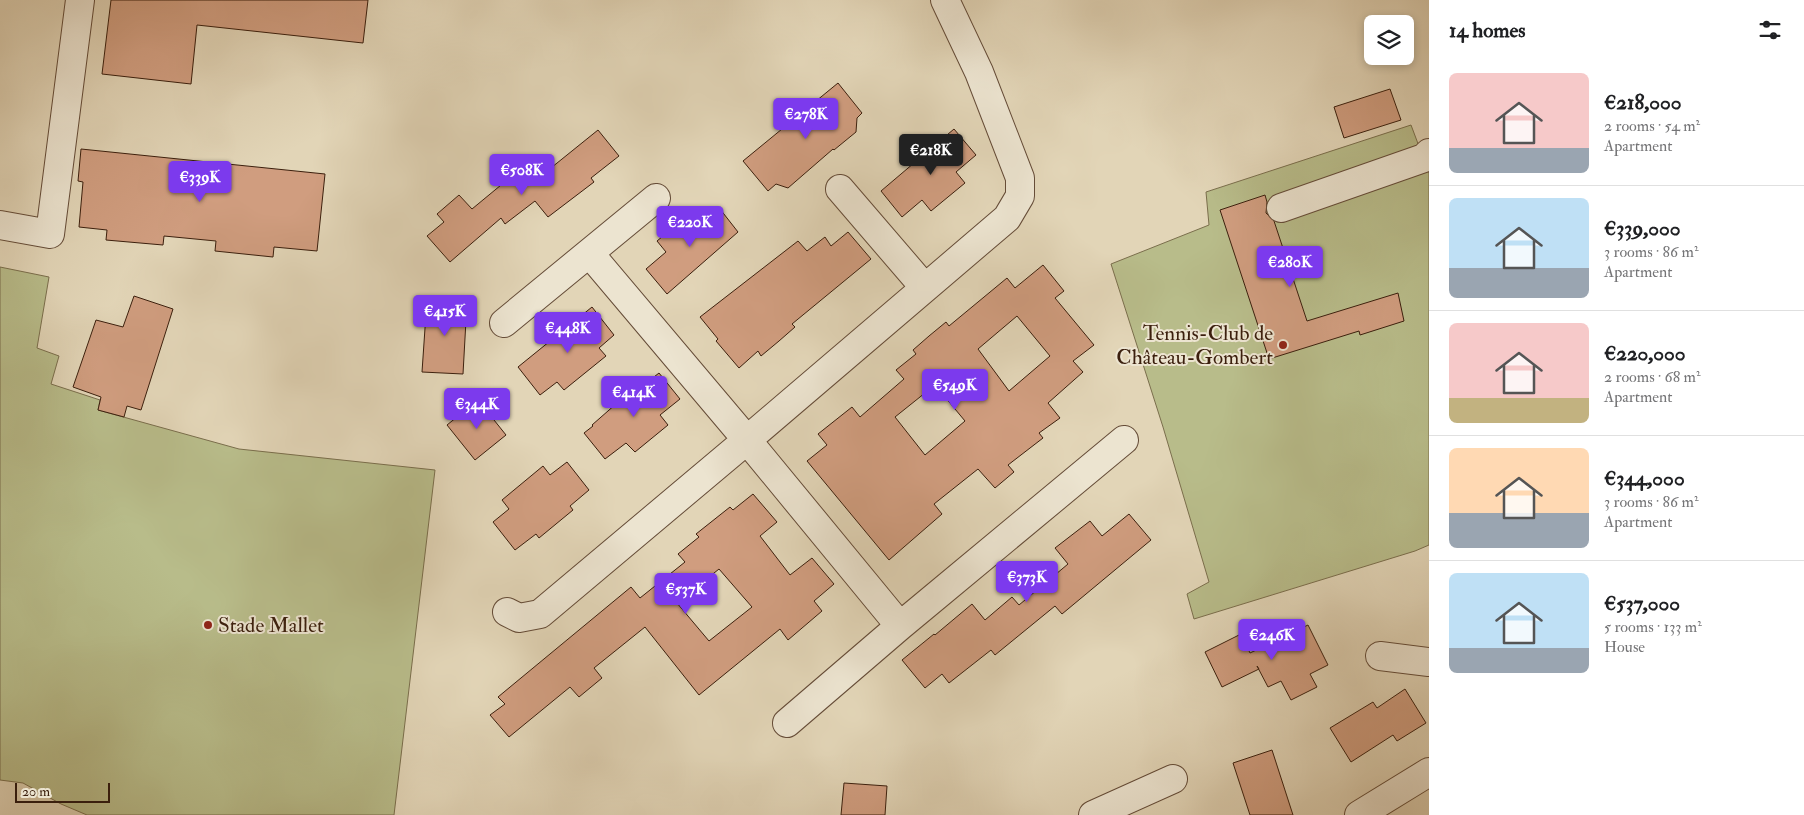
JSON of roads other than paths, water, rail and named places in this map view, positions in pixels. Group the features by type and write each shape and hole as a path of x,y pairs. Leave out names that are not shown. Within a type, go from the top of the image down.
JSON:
{"lane":[{"path":"0,225 50,234 80,0"},
{"path":"507,612 519,618 540,614 1007,218 1020,196 1020,178 979,72 945,0"},
{"path":"1281,208 1424,158 1429,153"},
{"path":"840,189 925,288"},
{"path":"504,323 656,198"},
{"path":"590,254 747,440 900,626"},
{"path":"787,723 900,626 1124,440"},
{"path":"1380,656 1429,662"},
{"path":"1359,815 1429,772"},
{"path":"1093,815 1173,779"}],"place":[{"name":"Tennis-Club de Château-Gombert","path":"1283,345"},
{"name":"Stade Mallet","path":"208,625"}]}
